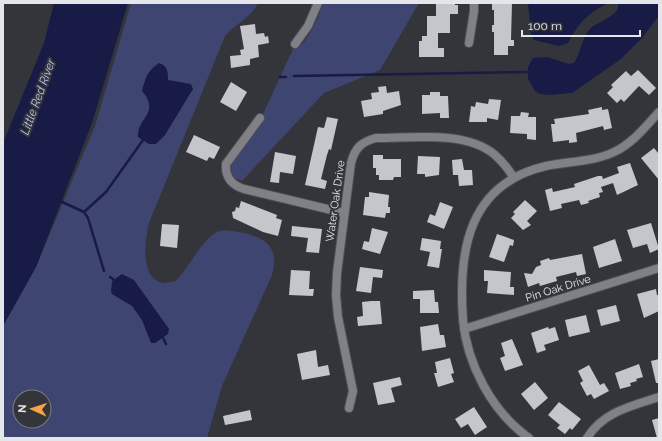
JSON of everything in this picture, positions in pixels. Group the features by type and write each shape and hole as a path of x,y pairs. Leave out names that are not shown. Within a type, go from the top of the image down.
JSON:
{"street":[{"path":"295,44 308,26 318,3"},
{"path":"468,43 474,3"},
{"path":"529,438 522,433 492,400 481,380 469,352 464,329 461,295 463,259 468,234 479,210 495,193 514,178 546,166 588,160 614,152 638,135 659,112"},
{"path":"260,118 226,164 225,171 230,181 244,190 344,213"},
{"name":"Water Oak Drive","path":"350,408 353,391 338,317 336,295 344,213 353,153 358,145 367,140 376,138 451,138 470,142 495,154 514,178"},
{"name":"Pin Oak Drive","path":"464,329 659,268"},
{"path":"587,438 601,420 619,410 659,397"}],"shaded area":[{"path":"131,3 258,3 247,17 225,36 149,223 146,239 145,248 147,267 151,275 156,280 164,283 176,281 204,243 218,231 224,230 248,234 263,240 272,250 274,265 272,275 222,386 207,438 3,438 3,326 36,267 95,126"},
{"path":"323,3 419,3 380,70 324,93 242,181 234,178 229,170 232,164 264,120 263,114 293,49 303,43 312,30"}],"water":[{"name":"Little Red River","path":"54,3 128,3 92,123 36,267 3,326 3,143 44,43"},
{"path":"528,3 608,3 584,19 568,43 559,46 534,40 531,34"},
{"path":"618,3 659,3 659,16 641,39 621,59 572,93 549,95 540,94 535,91 528,79 528,67 533,58 547,57 569,64 574,63 589,30 613,14 618,7"},
{"path":"159,63 166,68 168,72 168,80 191,84 193,89 165,135 156,144 149,144 138,137 141,125 149,110 147,99 142,91 144,82 152,68"},
{"path":"122,274 134,280 169,329 168,334 155,343 151,343 142,320 132,306 112,294 112,281"}],"building":[{"path":"436,3 455,3 455,5 458,5 458,14 450,14 450,33 438,33 438,48 444,48 444,57 419,57 419,41 422,41 422,36 427,36 427,16 436,16"},
{"path":"492,3 512,3 511,40 514,40 514,46 508,46 508,55 494,55 494,32 492,32 492,25 494,25 494,10 492,10"},
{"path":"255,24 256,34 264,33 265,37 268,36 269,43 258,45 259,57 250,59 250,65 231,68 230,56 241,55 240,50 244,49 240,26"},
{"path":"638,70 656,88 649,95 639,86 624,102 621,99 617,103 607,93 613,87 611,85 626,71 631,76"},
{"path":"231,82 247,92 236,111 220,102"},
{"path":"386,86 387,93 399,91 401,105 383,111 383,114 364,117 361,101 372,99 371,93 379,92 378,87"},
{"path":"430,92 440,92 440,96 448,96 449,118 440,118 440,113 422,114 422,95 430,95"},
{"path":"489,99 501,100 498,120 487,118 487,122 469,122 471,106 475,107 476,102 488,104"},
{"path":"602,107 602,110 608,109 612,128 604,130 603,126 576,133 577,142 569,143 569,140 553,142 551,124 555,124 554,119 589,114 588,110"},
{"path":"521,112 529,113 528,117 536,117 536,140 527,139 527,134 510,133 511,116 520,116"},
{"path":"327,117 338,119 331,150 329,149 321,179 327,181 325,189 305,185 318,127 324,128"},
{"path":"194,135 220,147 214,159 209,157 207,161 186,152"},
{"path":"654,148 659,154 659,180 641,158"},
{"path":"275,152 296,156 293,174 280,172 279,183 270,182"},
{"path":"373,155 383,155 383,159 401,159 401,177 394,177 393,180 379,180 379,175 376,175 376,168 373,168"},
{"path":"418,156 440,157 439,175 425,177 425,174 417,174"},
{"path":"462,159 464,170 472,170 473,185 459,186 458,175 453,175 452,160"},
{"path":"630,163 638,185 617,195 613,183 601,187 603,192 599,193 600,197 588,201 589,203 581,205 579,200 561,204 562,208 550,211 545,190 552,188 553,192 575,187 574,184 598,176 602,176 603,179 619,173 617,167"},
{"path":"369,192 389,195 388,207 390,207 390,213 386,213 385,218 363,215 365,197 369,197"},
{"path":"525,200 537,211 527,221 531,225 523,230 511,218 515,214 513,212"},
{"path":"241,201 277,215 276,218 282,220 278,236 263,232 233,218 232,212 235,211 236,207 239,208"},
{"path":"440,202 453,207 444,229 427,222 430,214 435,216"},
{"path":"651,223 659,249 650,253 647,244 633,248 627,230"},
{"path":"162,224 179,225 177,248 160,246"},
{"path":"292,226 322,229 319,253 306,252 308,238 291,236"},
{"path":"372,228 388,232 380,254 362,249 364,241 369,242"},
{"path":"497,234 514,240 513,246 510,245 504,262 489,257"},
{"path":"422,238 441,241 440,249 442,249 439,268 427,266 430,252 420,250"},
{"path":"615,239 622,261 599,268 593,247"},
{"path":"582,254 586,274 577,276 576,272 556,277 557,281 540,286 539,283 528,287 524,273 532,274 536,267 541,265 540,261 549,258 550,260"},
{"path":"360,267 383,270 382,278 373,277 371,293 356,291"},
{"path":"291,270 310,271 309,289 314,289 313,296 289,295"},
{"path":"484,270 511,272 510,287 514,287 514,295 487,293 488,281 484,281"},
{"path":"656,289 657,295 659,295 659,311 644,318 637,294"},
{"path":"434,290 435,302 438,302 439,313 420,313 420,299 413,299 413,291"},
{"path":"380,301 382,324 358,326 357,317 363,316 362,302"},
{"path":"616,305 620,321 601,326 597,310"},
{"path":"586,315 590,332 569,337 565,320"},
{"path":"438,324 440,335 444,335 446,347 422,351 420,327"},
{"path":"548,327 549,329 555,327 559,340 544,345 546,350 537,353 531,333"},
{"path":"512,339 523,365 505,371 500,358 505,356 501,343"},
{"path":"316,350 318,367 328,365 330,375 302,380 297,354"},
{"path":"450,358 454,373 451,374 454,382 438,387 434,373 437,373 435,362"},
{"path":"659,359 659,383 656,383 651,361"},
{"path":"639,364 643,377 630,383 631,386 620,389 615,373"},
{"path":"589,365 600,385 604,383 609,391 594,399 591,394 587,396 580,383 583,381 578,371"},
{"path":"400,377 402,385 391,388 395,402 378,405 373,383"},
{"path":"535,382 548,398 534,410 521,394"},
{"path":"559,402 581,419 572,430 570,428 565,434 557,428 560,425 548,415"},
{"path":"474,407 487,427 475,435 468,424 461,428 455,419"},
{"path":"250,410 252,420 225,425 223,416"},
{"path":"659,418 659,438 657,438 652,420"}],"waterway":[{"path":"294,76 528,72"},
{"path":"280,77 286,77"},
{"path":"84,212 106,192 143,140"},
{"path":"60,201 84,212 88,218 104,271"},
{"path":"163,338 166,344"}]}
